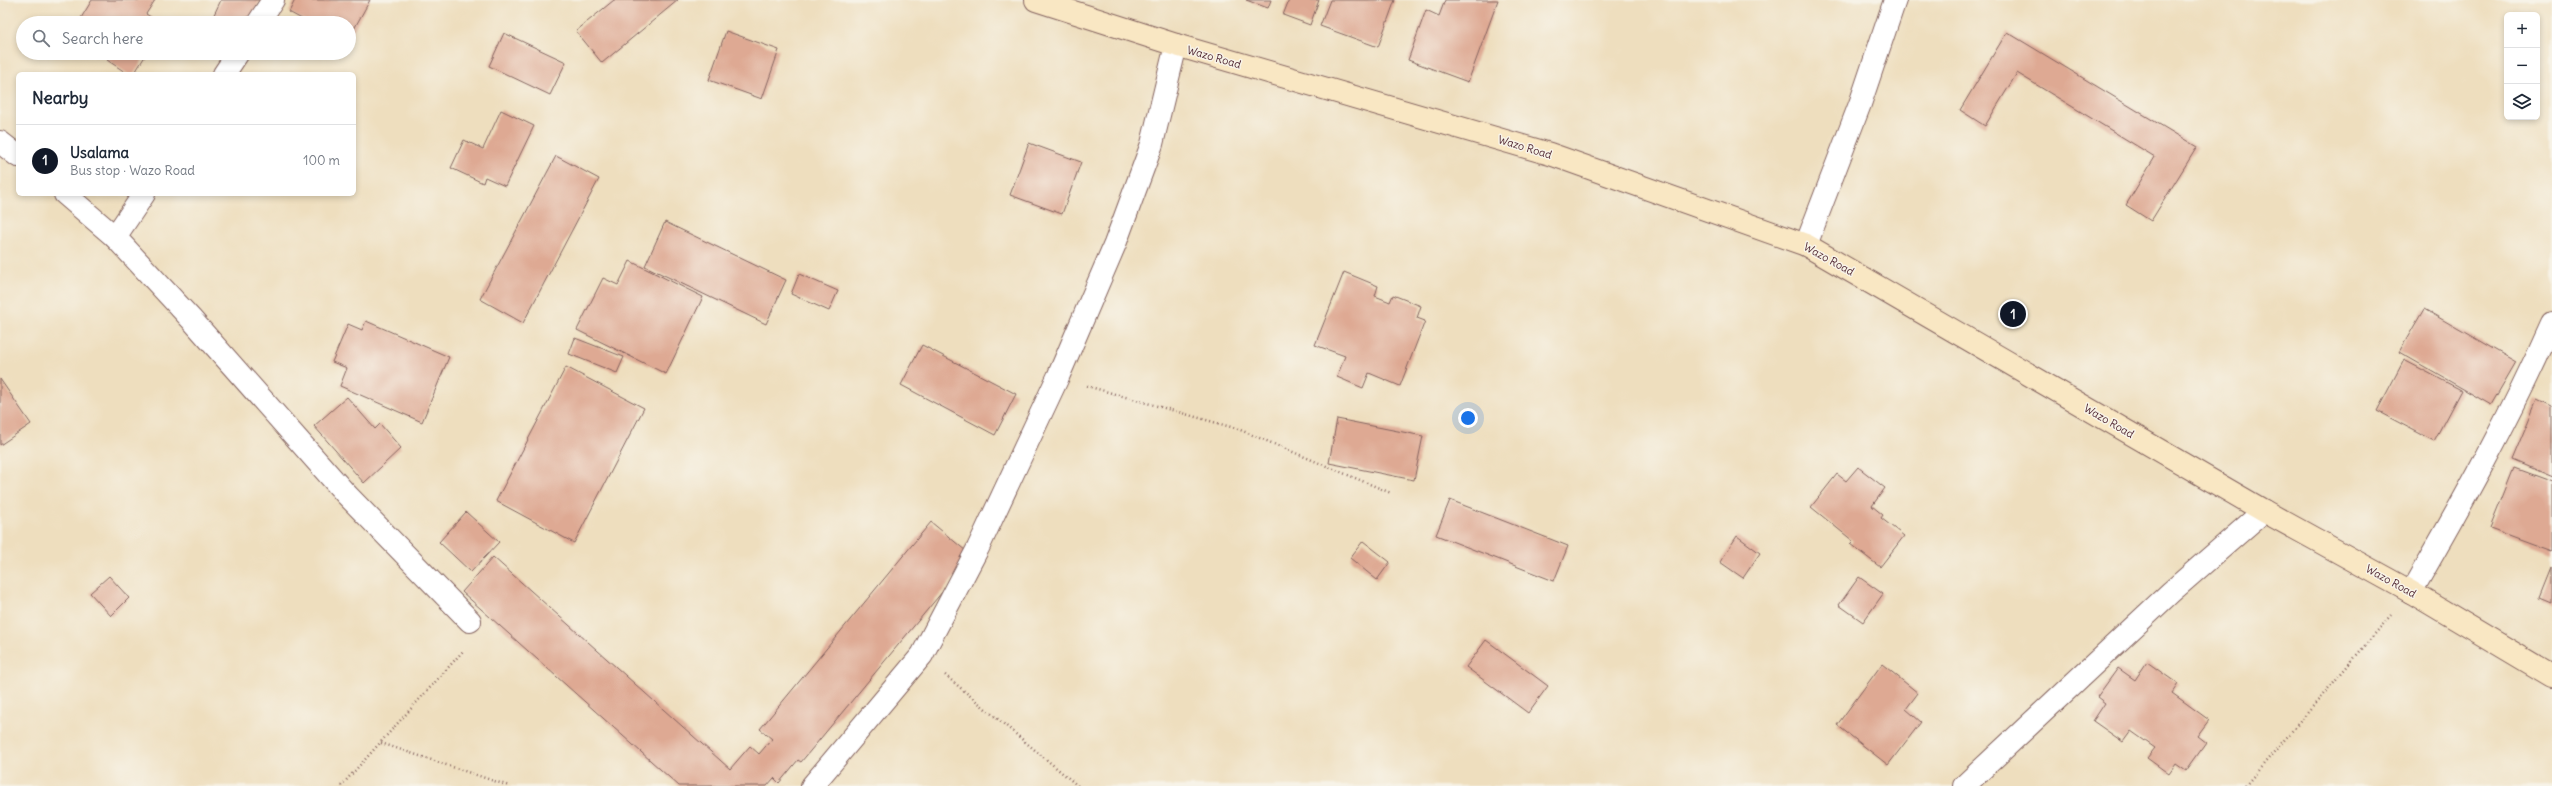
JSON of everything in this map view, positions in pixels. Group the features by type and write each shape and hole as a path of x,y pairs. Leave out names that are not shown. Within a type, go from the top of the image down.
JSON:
{"main road":[{"name":"Wazo Road","path":"1036,0 1176,46 1550,154 1806,245 2264,511 2411,592 2552,676"}],"street":[{"path":"263,16 273,0"},
{"path":"1806,245 1860,104 1895,0"},
{"path":"812,786 922,655 978,548 1058,378 1115,244 1152,144 1176,46"},
{"path":"225,72 233,60"},
{"path":"0,142 16,154"},
{"path":"67,196 115,237 192,320 344,493 470,621"},
{"path":"115,237 143,196"},
{"path":"2411,592 2485,462 2527,381 2552,323"},
{"path":"1964,786 2165,597 2264,511"}],"path":[{"path":"1058,378 1238,429 1391,493"},
{"path":"2245,786 2411,592"},
{"path":"341,786 469,644 474,632 470,621"},
{"path":"922,655 1078,786"},
{"path":"381,743 509,786"}],"building":[{"path":"92,0 155,0 146,14 149,16 82,16"},
{"path":"221,0 260,0 253,16 213,16"},
{"path":"295,0 370,0 356,25 356,16 296,16 289,12"},
{"path":"614,0 678,0 602,63 576,31"},
{"path":"1246,0 1271,0 1268,8"},
{"path":"1289,0 1319,0 1310,25 1283,15"},
{"path":"1330,0 1395,0 1378,47 1320,26"},
{"path":"1445,0 1498,0 1468,82 1408,60 1426,10 1439,16"},
{"path":"726,31 779,50 762,99 709,80"},
{"path":"2007,32 2197,147 2151,221 2126,205 2155,157 2017,73 1985,126 1960,110"},
{"path":"504,33 566,62 550,95 489,66"},
{"path":"107,60 143,60 135,72 125,72"},
{"path":"501,110 534,126 505,186 485,177 483,183 451,168 464,140 483,149"},
{"path":"1029,143 1081,162 1062,214 1010,195"},
{"path":"556,156 599,179 523,323 480,299"},
{"path":"665,222 786,280 766,324 645,266"},
{"path":"630,261 703,297 666,374 577,330 603,278 618,285"},
{"path":"1344,272 1378,286 1375,296 1390,302 1393,295 1421,306 1417,318 1425,321 1400,386 1369,373 1363,388 1337,377 1345,356 1315,345"},
{"path":"799,274 838,291 829,311 791,294"},
{"path":"2424,309 2516,362 2491,405 2399,352"},
{"path":"366,321 449,357 422,422 340,386 347,368 332,362 348,324 362,330"},
{"path":"575,338 624,357 617,373 569,354"},
{"path":"922,345 1016,394 995,435 901,385"},
{"path":"2404,360 2461,390 2434,441 2377,411"},
{"path":"566,367 644,408 574,543 496,501"},
{"path":"0,379 31,424 0,445"},
{"path":"347,397 375,429 380,424 401,448 364,483 314,426"},
{"path":"2537,400 2552,407 2552,477 2512,460"},
{"path":"1337,419 1423,436 1414,480 1329,463"},
{"path":"1858,467 1885,488 1872,506 1883,515 1881,518 1904,536 1880,567 1850,544 1853,541 1811,507 1837,474 1846,481"},
{"path":"2514,468 2552,482 2552,551 2490,528"},
{"path":"1450,500 1568,546 1554,581 1436,535"},
{"path":"466,512 499,542 471,572 439,542"},
{"path":"931,522 972,556 801,762 798,760 779,783 774,778 767,786 679,786 462,592 493,557 730,769 750,746 759,754 772,739 760,729"},
{"path":"1737,536 1760,553 1743,578 1720,562"},
{"path":"1363,541 1390,562 1377,580 1350,558"},
{"path":"2552,568 2552,603 2540,598"},
{"path":"109,576 129,598 111,616 90,593"},
{"path":"1859,577 1883,594 1863,622 1839,605"},
{"path":"1486,640 1548,686 1528,713 1466,667"},
{"path":"2147,662 2178,684 2172,693 2209,720 2197,736 2206,743 2186,771 2176,764 2169,774 2147,758 2155,748 2131,731 2123,742 2093,721 2105,703 2097,697 2118,668 2135,680"},
{"path":"1882,664 1918,693 1906,709 1921,722 1888,765 1837,725"}],"place":[{"name":"Usalama","path":"2013,314"}]}
